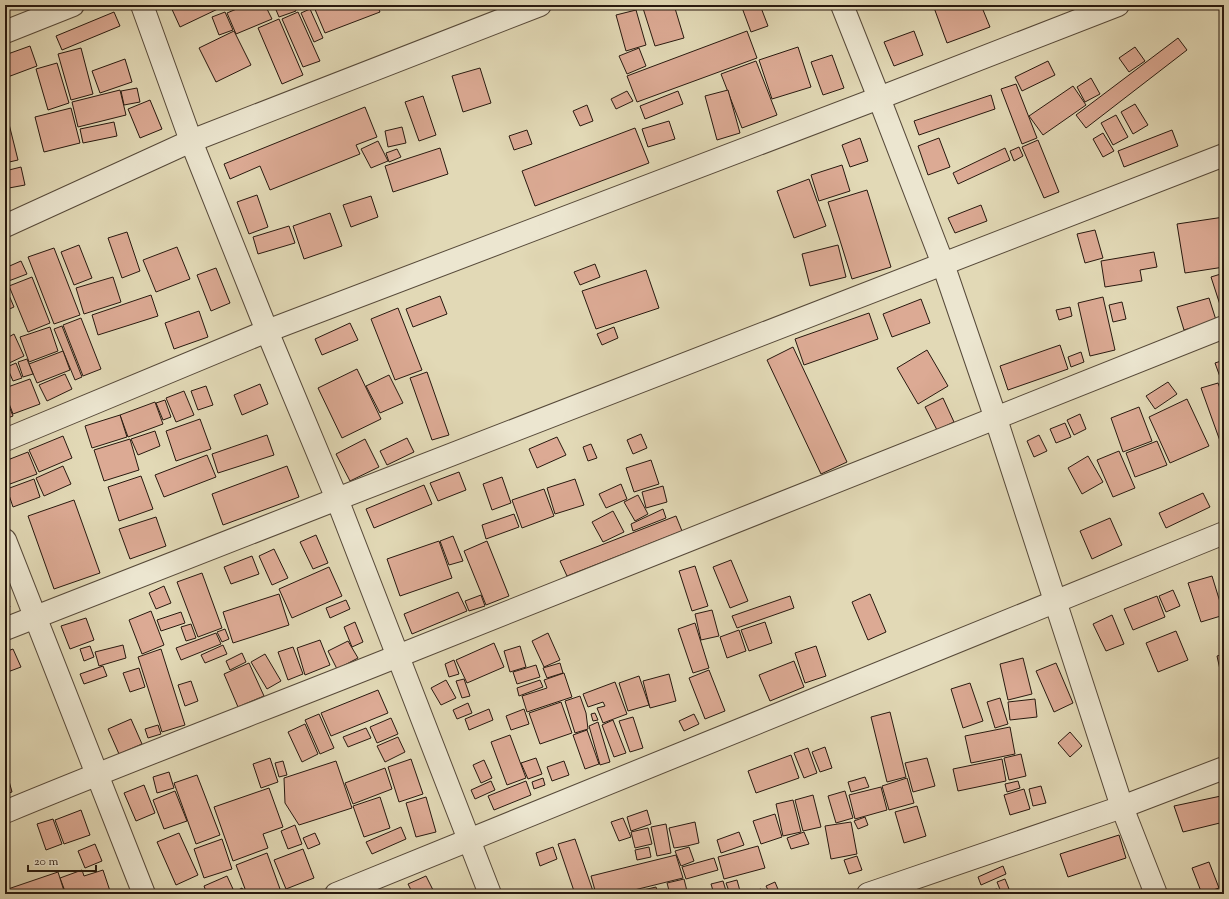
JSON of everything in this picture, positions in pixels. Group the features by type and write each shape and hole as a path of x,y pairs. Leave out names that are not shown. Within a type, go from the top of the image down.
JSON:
{"street":[{"path":"5,32 73,5"},
{"path":"142,5 191,141 337,499 470,839 490,894"},
{"path":"5,226 191,141 540,5"},
{"path":"842,5 943,264 995,416 1122,807 1156,894"},
{"path":"5,440 267,330 879,98 1118,5"},
{"path":"5,629 1224,155"},
{"path":"5,812 97,773 399,656 995,416 1224,327"},
{"path":"336,894 1224,534"},
{"path":"5,540 144,894"},
{"path":"868,894 1122,807 1224,768"}],"building":[{"path":"170,5 221,5 222,7 180,27"},
{"path":"246,5 265,5 272,19 236,34 227,13"},
{"path":"274,5 294,5 296,11 279,17"},
{"path":"318,5 377,5 380,12 325,33 314,7"},
{"path":"642,5 674,5 684,38 655,46"},
{"path":"741,5 760,5 768,26 751,32"},
{"path":"933,5 981,5 990,27 947,43"},
{"path":"310,9 323,38 314,42 301,13"},
{"path":"636,10 646,45 626,51 616,15"},
{"path":"114,12 120,26 62,50 56,36"},
{"path":"225,12 233,30 219,35 212,17"},
{"path":"298,12 320,61 303,67 282,19"},
{"path":"279,19 303,75 282,84 258,28"},
{"path":"234,31 251,65 216,82 199,48"},
{"path":"747,31 757,58 637,102 627,76"},
{"path":"914,31 923,55 894,66 884,42"},
{"path":"1178,38 1187,50 1086,128 1076,115"},
{"path":"30,46 37,66 5,78 5,55"},
{"path":"798,47 811,87 772,99 759,60"},
{"path":"1135,47 1145,61 1129,72 1119,58"},
{"path":"81,48 93,94 71,100 58,54"},
{"path":"639,48 646,66 627,74 619,56"},
{"path":"832,55 844,88 823,95 811,62"},
{"path":"125,59 132,82 100,93 92,71"},
{"path":"756,61 777,115 742,128 721,74"},
{"path":"1048,61 1055,75 1022,91 1015,77"},
{"path":"57,63 69,103 48,110 36,69"},
{"path":"480,68 491,103 463,112 452,76"},
{"path":"1091,78 1100,94 1085,102 1077,87"},
{"path":"1016,84 1037,138 1022,144 1001,89"},
{"path":"1073,86 1086,105 1043,135 1029,116"},
{"path":"137,88 140,102 124,105 121,91"},
{"path":"120,90 126,115 78,127 72,102"},
{"path":"728,90 740,133 717,140 705,96"},
{"path":"627,91 633,101 616,109 611,99"},
{"path":"678,91 683,104 645,119 640,106"},
{"path":"991,95 995,109 919,135 914,121"},
{"path":"423,96 436,135 419,141 405,102"},
{"path":"150,100 162,129 140,138 128,109"},
{"path":"1135,104 1148,125 1133,134 1121,112"},
{"path":"587,105 593,121 580,126 573,111"},
{"path":"365,107 377,137 356,145 360,154 270,190 260,166 230,179 224,164"},
{"path":"71,108 80,143 44,152 35,117"},
{"path":"1116,115 1128,137 1113,145 1101,123"},
{"path":"669,121 675,139 648,147 642,129"},
{"path":"114,122 117,136 83,143 80,129"},
{"path":"9,124 18,160 5,163 5,125"},
{"path":"402,127 406,143 388,147 385,131"},
{"path":"635,128 649,163 535,206 522,171"},
{"path":"527,130 532,144 514,150 509,136"},
{"path":"1172,130 1178,146 1124,167 1118,151"},
{"path":"1103,133 1114,151 1103,157 1093,139"},
{"path":"860,138 868,161 850,167 842,145"},
{"path":"939,138 950,167 928,175 918,146"},
{"path":"1038,140 1059,192 1044,198 1022,147"},
{"path":"378,141 388,161 371,168 361,149"},
{"path":"1019,147 1023,156 1014,161 1010,151"},
{"path":"440,148 448,174 393,192 385,166"},
{"path":"1005,148 1010,160 958,184 953,173"},
{"path":"397,149 401,157 389,162 386,153"},
{"path":"842,165 850,191 819,201 811,175"},
{"path":"21,167 25,185 9,188 5,171"},
{"path":"809,179 826,226 794,238 777,191"},
{"path":"867,190 891,267 852,279 828,202"},
{"path":"257,195 268,227 249,234 237,202"},
{"path":"371,196 378,217 351,227 343,205"},
{"path":"981,205 987,221 955,233 948,218"},
{"path":"330,213 342,246 304,259 293,226"},
{"path":"1224,217 1224,267 1185,273 1177,224"},
{"path":"289,226 295,243 258,254 253,237"},
{"path":"1095,230 1103,258 1085,263 1077,234"},
{"path":"127,232 140,271 122,278 108,238"},
{"path":"79,245 92,278 74,285 61,252"},
{"path":"838,245 846,277 810,286 802,254"},
{"path":"177,247 190,279 156,292 143,260"},
{"path":"54,248 80,315 54,324 28,257"},
{"path":"1154,252 1157,267 1140,270 1142,281 1105,287 1101,261"},
{"path":"21,261 27,274 6,282 5,268"},
{"path":"595,264 600,277 580,285 574,272"},
{"path":"216,268 230,303 211,311 197,275"},
{"path":"646,270 659,308 596,329 582,291"},
{"path":"1224,273 1224,314 1223,314 1211,277"},
{"path":"32,277 50,323 28,332 9,286"},
{"path":"113,277 121,302 84,314 76,288"},
{"path":"5,286 14,307 5,311"},
{"path":"151,295 158,316 98,335 92,315"},
{"path":"440,296 447,314 413,327 406,309"},
{"path":"1103,297 1115,350 1090,356 1078,303"},
{"path":"1209,298 1216,320 1184,330 1177,307"},
{"path":"921,299 930,323 892,337 883,314"},
{"path":"1122,302 1126,319 1113,322 1109,305"},
{"path":"1070,307 1072,316 1059,320 1056,310"},
{"path":"398,308 422,370 395,380 371,319"},
{"path":"199,311 208,337 174,349 165,323"},
{"path":"869,313 878,339 804,365 795,339"},
{"path":"81,318 101,369 83,376 63,325"},
{"path":"350,323 358,340 322,355 315,339"},
{"path":"62,326 82,377 75,380 54,329"},
{"path":"50,327 58,351 29,362 20,337"},
{"path":"614,327 618,338 602,345 597,334"},
{"path":"14,334 24,356 5,365 5,339"},
{"path":"1060,345 1068,369 1008,390 1000,366"},
{"path":"793,347 847,462 821,474 767,360"},
{"path":"927,350 948,386 918,404 897,368"},
{"path":"63,351 70,370 37,383 29,364"},
{"path":"1081,352 1084,362 1071,367 1068,357"},
{"path":"27,359 33,374 23,377 18,362"},
{"path":"1224,360 1224,388 1215,363"},
{"path":"16,363 22,378 13,381 7,367"},
{"path":"357,369 381,419 342,438 318,388"},
{"path":"427,372 449,435 432,440 410,378"},
{"path":"65,374 72,389 47,401 39,385"},
{"path":"389,375 403,403 380,413 366,386"},
{"path":"30,379 40,404 13,414 5,393 5,388"},
{"path":"1168,382 1177,394 1155,409 1146,396"},
{"path":"1218,383 1224,399 1224,440 1220,441 1201,388"},
{"path":"260,384 268,404 242,415 234,395"},
{"path":"206,386 213,405 198,410 191,391"},
{"path":"184,391 194,415 176,422 166,398"},
{"path":"5,396 13,416 5,419"},
{"path":"943,398 954,422 937,430 925,407"},
{"path":"1187,399 1209,446 1170,463 1149,417"},
{"path":"165,400 171,417 163,420 156,403"},
{"path":"155,402 163,424 128,437 120,415"},
{"path":"1139,407 1152,441 1123,452 1111,418"},
{"path":"1080,414 1086,429 1074,435 1067,420"},
{"path":"120,415 127,437 92,448 85,426"},
{"path":"200,419 211,449 176,461 166,431"},
{"path":"1065,423 1071,437 1056,443 1050,429"},
{"path":"155,431 160,446 138,455 131,439"},
{"path":"641,434 647,448 633,454 627,440"},
{"path":"267,435 274,455 218,473 212,454"},
{"path":"1039,435 1047,451 1034,457 1027,441"},
{"path":"63,436 72,458 39,472 29,450"},
{"path":"557,437 566,455 537,468 529,449"},
{"path":"407,438 414,452 387,465 380,451"},
{"path":"130,439 139,470 104,481 94,450"},
{"path":"365,439 379,467 350,481 336,454"},
{"path":"1157,441 1167,465 1135,477 1126,453"},
{"path":"591,444 597,458 588,461 583,447"},
{"path":"1119,451 1135,488 1113,497 1097,460"},
{"path":"28,452 37,474 10,484 5,471 5,461"},
{"path":"207,455 216,477 164,497 155,475"},
{"path":"1088,456 1103,482 1082,494 1068,468"},
{"path":"651,460 659,484 634,492 626,468"},
{"path":"63,466 71,484 44,496 36,478"},
{"path":"287,466 299,497 223,525 212,494"},
{"path":"459,472 466,490 438,501 430,483"},
{"path":"141,476 153,509 119,521 108,487"},
{"path":"502,477 511,503 492,510 483,484"},
{"path":"34,479 40,497 13,507 7,489"},
{"path":"575,479 584,505 555,514 547,488"},
{"path":"621,484 627,499 606,508 599,494"},
{"path":"424,485 432,504 374,528 366,509"},
{"path":"663,486 667,502 646,508 642,492"},
{"path":"544,489 554,516 522,528 512,500"},
{"path":"1203,493 1210,507 1166,528 1159,513"},
{"path":"638,495 648,514 635,521 624,502"},
{"path":"74,500 100,573 54,589 28,516"},
{"path":"663,509 666,518 633,531 631,524"},
{"path":"613,511 624,532 603,542 592,522"},
{"path":"514,514 519,527 486,539 482,525"},
{"path":"676,516 682,531 567,576 560,561"},
{"path":"156,517 166,546 130,559 119,529"},
{"path":"1110,518 1122,545 1092,559 1080,531"},
{"path":"316,535 328,563 313,569 300,542"},
{"path":"453,536 463,561 449,565 440,541"},
{"path":"439,541 452,578 400,596 387,559"},
{"path":"487,541 509,596 486,605 464,551"},
{"path":"274,549 288,578 272,585 259,556"},
{"path":"252,556 259,574 231,584 224,567"},
{"path":"731,560 748,601 730,608 713,567"},
{"path":"695,566 708,606 692,611 679,571"},
{"path":"329,567 342,596 292,618 279,589"},
{"path":"202,573 222,628 198,637 177,582"},
{"path":"1212,576 1224,615 1201,622 1188,583"},
{"path":"164,586 171,603 156,609 149,593"},
{"path":"1173,590 1180,606 1166,612 1159,596"},
{"path":"458,592 467,611 412,634 404,614"},
{"path":"279,594 289,625 233,643 223,612"},
{"path":"870,594 886,632 868,640 852,602"},
{"path":"481,595 485,606 469,611 465,601"},
{"path":"790,596 794,608 737,628 732,616"},
{"path":"1157,596 1165,617 1133,630 1124,609"},
{"path":"5,598 7,598 10,607 5,609"},
{"path":"346,600 350,609 330,618 326,608"},
{"path":"712,610 719,636 701,640 695,614"},
{"path":"151,611 164,645 142,654 129,620"},
{"path":"181,612 185,623 161,631 157,620"},
{"path":"1112,615 1124,644 1106,651 1093,624"},
{"path":"86,618 94,640 70,649 61,626"},
{"path":"355,622 363,642 352,647 344,627"},
{"path":"765,622 772,643 749,651 741,630"},
{"path":"695,623 709,668 693,673 678,629"},
{"path":"191,624 196,638 186,641 181,627"},
{"path":"225,629 229,639 222,642 217,632"},
{"path":"739,630 746,651 727,658 720,637"},
{"path":"1176,631 1188,660 1158,672 1146,643"},
{"path":"216,633 221,644 181,660 176,648"},
{"path":"548,633 560,660 544,667 532,641"},
{"path":"320,640 330,665 305,675 297,648"},
{"path":"348,641 358,658 337,669 328,651"},
{"path":"494,643 504,667 467,683 456,660"},
{"path":"123,645 126,658 99,666 95,652"},
{"path":"223,645 227,654 205,663 201,655"},
{"path":"90,646 94,657 84,661 80,649"},
{"path":"520,646 526,667 510,672 504,651"},
{"path":"816,646 826,676 805,683 795,653"},
{"path":"293,647 303,674 288,680 278,652"},
{"path":"13,649 21,667 5,673 5,652"},
{"path":"161,649 185,725 162,732 138,657"},
{"path":"242,653 246,662 230,670 226,661"},
{"path":"265,654 281,681 267,689 251,662"},
{"path":"1224,654 1224,688 1217,656"},
{"path":"1023,658 1032,694 1008,700 1000,664"},
{"path":"454,660 459,674 449,677 445,664"},
{"path":"794,661 804,687 770,701 759,675"},
{"path":"249,663 264,696 238,707 224,674"},
{"path":"560,663 563,673 547,678 543,668"},
{"path":"1056,663 1073,703 1054,712 1036,671"},
{"path":"536,665 540,677 517,684 513,672"},
{"path":"103,666 107,676 84,684 80,674"},
{"path":"139,668 145,687 130,692 123,673"},
{"path":"709,670 725,711 705,719 689,678"},
{"path":"564,673 572,697 527,712 522,696 547,688 544,680"},
{"path":"669,674 676,701 650,708 643,681"},
{"path":"639,676 649,705 628,711 619,683"},
{"path":"464,679 470,696 462,698 456,681"},
{"path":"446,680 456,698 441,705 431,688"},
{"path":"540,680 543,687 519,696 517,688"},
{"path":"191,681 198,701 185,706 178,685"},
{"path":"615,682 627,714 603,723 597,708 605,706 603,702 588,707 583,694"},
{"path":"970,683 983,721 963,728 951,689"},
{"path":"378,690 388,713 331,736 321,713"},
{"path":"580,696 586,713 588,729 575,733 565,701"},
{"path":"1000,698 1008,724 995,728 987,702"},
{"path":"1035,699 1037,717 1010,720 1008,702"},
{"path":"561,702 572,733 540,744 529,713"},
{"path":"468,703 472,713 457,719 453,710"},
{"path":"489,709 493,720 469,730 465,719"},
{"path":"524,709 529,724 511,730 506,716"},
{"path":"890,712 906,777 887,782 871,717"},
{"path":"595,713 598,720 593,721 591,714"},
{"path":"319,714 334,748 320,754 305,720"},
{"path":"694,714 699,724 684,731 679,721"},
{"path":"633,717 643,748 630,752 619,721"},
{"path":"391,718 398,734 377,743 370,727"},
{"path":"131,719 142,744 119,754 108,729"},
{"path":"613,720 626,753 614,757 602,725"},
{"path":"598,722 610,762 600,765 589,726"},
{"path":"305,724 318,754 302,762 288,732"},
{"path":"158,725 161,734 148,738 145,729"},
{"path":"1010,727 1015,754 971,763 965,736"},
{"path":"366,728 371,738 348,747 343,737"},
{"path":"587,730 599,764 585,769 573,735"},
{"path":"1070,732 1082,746 1070,757 1058,743"},
{"path":"510,735 526,778 507,785 491,742"},
{"path":"398,737 405,752 385,762 377,746"},
{"path":"825,747 832,768 820,772 812,752"},
{"path":"808,748 817,773 804,778 794,753"},
{"path":"1021,754 1026,776 1009,780 1004,758"},
{"path":"791,755 799,778 756,793 748,771"},
{"path":"270,758 278,782 261,788 253,764"},
{"path":"536,758 542,774 528,779 521,763"},
{"path":"927,758 935,786 913,792 905,763"},
{"path":"411,759 423,794 399,802 388,767"},
{"path":"1002,759 1006,781 958,791 953,769"},
{"path":"484,760 492,778 481,783 473,765"},
{"path":"283,761 287,775 279,777 275,763"},
{"path":"336,761 352,808 299,825 285,803 284,778"},
{"path":"564,761 569,775 552,781 547,767"},
{"path":"385,768 392,789 353,804 345,783"},
{"path":"5,770 12,792 5,794"},
{"path":"169,772 174,788 157,793 153,777"},
{"path":"197,775 220,835 196,844 174,783"},
{"path":"865,777 869,787 851,792 848,782"},
{"path":"543,778 545,785 534,789 532,782"},
{"path":"907,778 914,803 889,810 882,786"},
{"path":"491,781 495,790 475,799 471,790"},
{"path":"526,781 531,795 494,810 488,796"},
{"path":"1018,781 1020,788 1007,792 1005,784"},
{"path":"144,785 155,813 136,821 124,793"},
{"path":"1041,786 1046,803 1033,806 1029,789"},
{"path":"881,787 887,810 855,819 849,795"},
{"path":"269,788 283,827 263,834 268,848 233,861 214,807"},
{"path":"1024,789 1030,809 1010,815 1004,795"},
{"path":"175,791 187,821 164,829 153,800"},
{"path":"845,791 853,818 836,823 828,796"},
{"path":"813,795 821,827 803,831 795,800"},
{"path":"1221,796 1224,805 1224,822 1183,832 1174,806"},
{"path":"380,797 390,828 364,837 353,806"},
{"path":"426,797 436,832 416,837 406,803"},
{"path":"793,800 801,832 783,836 776,804"},
{"path":"917,806 926,836 904,843 895,812"},
{"path":"81,810 90,835 64,844 55,820"},
{"path":"647,810 651,824 631,831 627,817"},
{"path":"775,814 782,837 761,844 753,821"},
{"path":"865,817 868,825 858,829 854,821"},
{"path":"623,818 631,837 619,841 611,822"},
{"path":"53,819 62,844 46,850 37,824"},
{"path":"695,822 699,843 674,848 669,828"},
{"path":"851,822 857,854 831,859 825,826"},
{"path":"666,824 671,853 657,856 651,827"},
{"path":"295,825 302,844 288,849 281,831"},
{"path":"401,827 406,839 372,854 366,842"},
{"path":"648,828 652,844 635,848 631,832"},
{"path":"739,832 744,845 721,853 717,840"},
{"path":"804,832 809,844 791,849 787,838"},
{"path":"179,833 198,875 176,885 157,842"},
{"path":"315,833 320,844 308,849 303,838"},
{"path":"1119,835 1126,858 1068,877 1060,854"},
{"path":"222,839 232,869 204,878 194,849"},
{"path":"575,839 594,894 575,894 558,844"},
{"path":"95,844 102,861 85,868 78,851"},
{"path":"758,846 765,868 724,879 718,857"},
{"path":"553,847 557,859 540,866 536,853"},
{"path":"649,847 651,857 637,860 635,850"},
{"path":"689,847 694,861 681,866 675,851"},
{"path":"303,849 314,878 286,889 274,860"},
{"path":"267,853 280,889 266,894 247,894 236,865"},
{"path":"676,855 683,878 618,894 596,894 591,876"},
{"path":"857,856 862,870 849,874 844,860"},
{"path":"714,858 718,870 686,879 682,867"},
{"path":"1209,862 1219,888 1202,894 1192,868"},
{"path":"1003,866 1006,874 981,885 978,877"},
{"path":"82,870 84,876 103,870 111,894 66,894 60,878"},
{"path":"58,872 65,894 5,894 5,890"},
{"path":"227,876 233,889 221,894 207,894 204,886"},
{"path":"426,876 435,894 413,894 408,884"},
{"path":"684,879 687,891 677,894 670,894 667,883"},
{"path":"1005,879 1009,889 1001,892 997,882"},
{"path":"737,880 740,891 730,894 726,883"},
{"path":"723,881 727,894 714,894 711,884"},
{"path":"775,882 780,894 770,894 766,886"},
{"path":"656,887 658,894 636,894 635,892"},
{"path":"242,888 245,894 233,894 233,893"},
{"path":"761,889 763,894 744,894"},
{"path":"997,889 999,894 985,894 985,892"}]}
